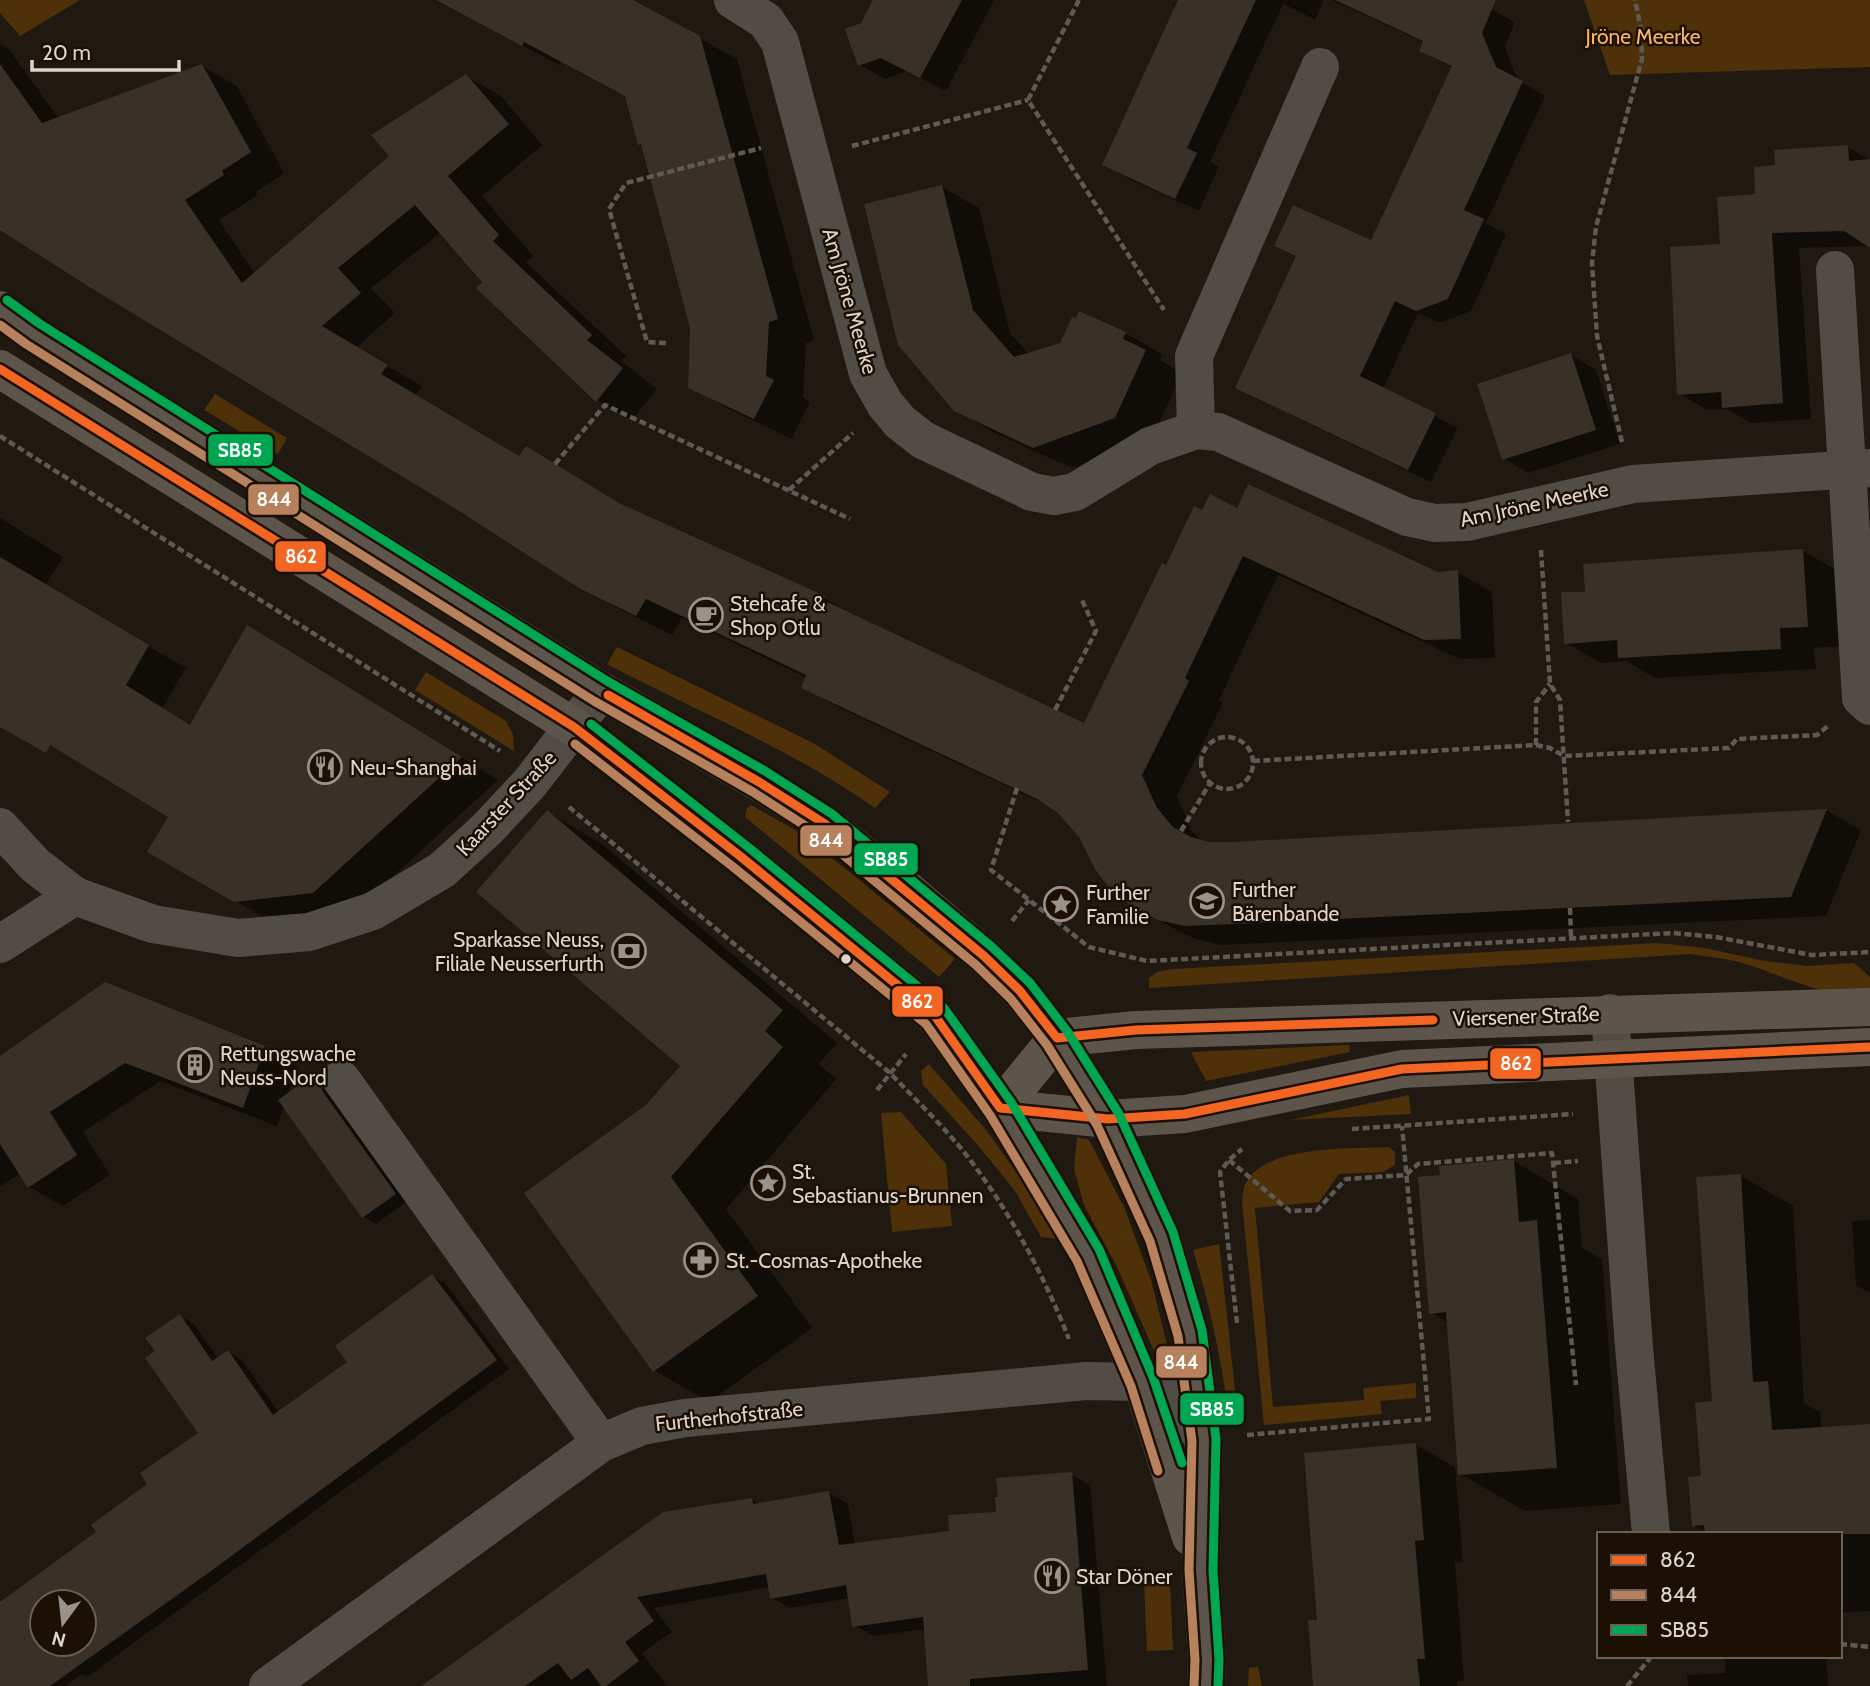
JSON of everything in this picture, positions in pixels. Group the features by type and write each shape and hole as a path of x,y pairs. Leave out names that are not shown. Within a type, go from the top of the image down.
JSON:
{"main road":[{"path":"0,310 33,334 601,691 825,824 901,884 1020,991 1057,1038 1108,1119 1162,1237 1190,1333 1204,1440 1201,1570 1207,1660 1206,1686"},
{"path":"0,369 575,727 740,856 935,1016 1000,1108 1088,1255 1142,1382 1201,1570"},
{"name":"Viersener Straße","path":"1057,1038 1136,1030 1610,1013 1870,1007"},
{"path":"1000,1108 1057,1038"},
{"path":"1000,1108 1108,1119 1185,1114 1402,1069 1870,1047"}],"street":[{"name":"Am Jröne Meerke","path":"733,0 772,10 868,374 885,404 900,422 923,440 1032,492 1054,496 1075,492 1150,446 1196,430 1218,432 1407,517 1435,523 1467,522 1633,484 1859,468"},
{"path":"1196,430 1194,356 1320,67"},
{"path":"1835,270 1859,468 1865,702"},
{"name":"Kaarster Straße","path":"0,827 34,865 75,896 153,924 238,938 309,932 373,911 442,870 487,829 534,778 601,691"},
{"path":"0,944 75,896"},
{"path":"1610,1013 1634,1347 1651,1532"},
{"path":"341,1079 601,1443"},
{"name":"Furtherhofstraße","path":"268,1686 601,1443 642,1426 685,1418 1086,1381 1142,1382 1177,1400 1204,1440"}],"path":[{"path":"1028,100 1079,0"},
{"path":"1633,484 1597,336 1592,264 1595,227 1642,59 1641,29 1635,0"},
{"path":"666,343 647,342 609,209 626,183 1028,100"},
{"path":"1028,100 1194,356"},
{"path":"789,491 885,404"},
{"path":"555,464 605,405 850,519"},
{"path":"0,436 488,742 890,1073 964,1152 1038,1266 1086,1381"},
{"path":"1538,504 1550,684 1560,700 1568,822"},
{"path":"1055,710 1096,631 1082,600"},
{"path":"1536,745 1536,702 1550,684"},
{"path":"1253,761 1536,745 1550,748 1564,756 1729,748 1737,740 1817,735 1865,702"},
{"path":"1232,738 1246,746 1253,761 1248,778 1234,788 1217,787 1210,783 1202,769 1203,752 1215,740 1232,738"},
{"path":"1181,831 1210,783"},
{"path":"1017,788 991,870 1089,947 1147,961 1673,933 1716,937 1812,955 1870,952"},
{"path":"1570,908 1571,937"},
{"path":"1204,1440 1429,1419 1402,1126"},
{"path":"1229,1160 1290,1211 1317,1210 1346,1179 1406,1175 1418,1164 1552,1153 1576,1385"},
{"path":"1220,1172 1238,1329"},
{"path":"1247,1422 1249,1435"},
{"path":"1842,1644 1870,1647"},
{"path":"1627,1686 1650,1658"}],"green space":[{"path":"0,0 80,0 20,36 0,13"},
{"name":"Jröne Meerke","path":"1584,0 1870,0 1870,67 1610,75"},
{"path":"215,394 287,438 278,454 204,410"},
{"path":"617,647 815,744 890,792 875,808 811,767 607,664"},
{"path":"426,672 506,721 513,734 514,751 415,690"},
{"path":"751,805 797,831 955,959 939,977 745,817 747,808"},
{"path":"1659,943 1808,966 1854,963 1870,977 1870,995 1836,993 1739,962 1691,954 1149,988 1149,978 1157,972 1172,969"},
{"path":"1349,1045 1350,1052 1206,1081 1191,1052"},
{"path":"929,1064 987,1131 1037,1201 1060,1239 1041,1237 1015,1191 977,1144 923,1085 921,1071"},
{"path":"1409,1095 1411,1114 1290,1120"},
{"path":"901,1112 946,1164 952,1226 892,1232 881,1113"},
{"path":"1077,1137 1089,1140 1124,1207 1151,1280 1168,1349 1154,1351 1118,1269 1084,1205 1074,1169"},
{"path":"1389,1147 1395,1152 1395,1165 1383,1172 1339,1174 1319,1202 1255,1208 1273,1407 1364,1400 1363,1388 1416,1383 1416,1398 1380,1401 1382,1414 1264,1425 1242,1202 1246,1183 1258,1169 1291,1155 1333,1149"},
{"path":"1219,1244 1237,1407 1228,1408 1214,1328 1193,1250"},
{"path":"1144,1582 1170,1582 1173,1650 1147,1651"},
{"path":"1258,1667 1262,1686 1248,1686 1249,1668"}],"building":[{"path":"436,0 633,0 700,36 778,319 769,322 766,376 774,380 754,419 688,388 690,328 641,144 638,145 625,96 524,42 522,46"},
{"path":"873,0 962,0 920,78 881,58 858,66 845,29 861,23"},
{"path":"1178,0 1256,0 1187,148 1197,153 1175,199 1102,165"},
{"path":"1335,0 1496,0 1482,33 1496,67 1523,81 1464,210 1484,219 1448,299 1416,311 1395,301 1360,376 1436,413 1408,470 1235,388 1296,256 1274,246 1293,205 1371,240 1452,66 1419,51 1423,41"},
{"path":"0,64 42,123 202,64 251,152 222,171 224,175 185,200 242,283 389,156 371,135 466,74 509,124 448,176 499,235 493,241 592,335 587,340 623,368 596,402 476,288 482,282 415,205 338,268 361,293 322,326 388,365 381,374 519,456 526,446 619,503 825,596 823,600 1084,723 1162,563 1166,565 1194,506 1202,510 1210,494 1237,508 1248,484 1438,572 1458,570 1461,639 1424,640 1243,556 1185,678 1189,681 1142,775 1157,808 1173,827 1191,837 1210,842 1233,842 1827,809 1791,897 1185,926 1158,920 1134,908 1111,890 1095,869 1079,837 1058,813 1037,799 801,688 806,675 646,599 636,616 579,588 456,509 0,230"},
{"path":"1848,145 1849,161 1870,159 1870,248 1844,231 1772,233 1783,403 1722,408 1721,392 1677,395 1670,247 1720,244 1717,197 1755,194 1754,167 1775,165 1774,150"},
{"path":"942,185 973,310 1014,357 1060,343 1072,317 1076,318 1079,311 1126,332 1123,339 1146,350 1115,418 1033,448 954,411 898,345 864,204"},
{"path":"1571,353 1596,430 1502,460 1477,384"},
{"path":"1803,549 1808,627 1780,628 1781,649 1618,658 1617,640 1564,644 1561,592 1585,592 1583,564"},
{"name":"Neu-Shanghai","path":"0,557 149,645 126,685 190,725 247,625 462,757 313,893 234,902 147,852 168,817 50,745 46,753 0,727"},
{"path":"547,810 783,1010 765,1031 783,1047 671,1177 758,1296 653,1372 524,1193 646,1105 680,1066 476,892"},
{"name":"Rettungswache Neuss-Nord","path":"105,982 265,1046 243,1108 125,1063 50,1112 77,1155 28,1188 0,1144 0,1056"},
{"path":"317,1072 323,1092 396,1194 362,1218 278,1100"},
{"path":"1514,1159 1519,1222 1537,1220 1557,1468 1458,1475 1446,1312 1429,1314 1418,1177 1440,1175 1439,1166"},
{"path":"1741,1174 1753,1382 1768,1381 1772,1430 1870,1424 1870,1534 1705,1532 1704,1525 1692,1526 1688,1477 1701,1476 1695,1403 1712,1401 1696,1177"},
{"path":"432,1274 497,1360 98,1652 98,1588 28,1588 28,1658 89,1658 50,1686 0,1686 0,1602 96,1532 91,1525 147,1484 140,1473 198,1433 145,1358 155,1351 145,1338 180,1314 212,1361 228,1350 273,1415 347,1362 335,1346"},
{"path":"1416,1443 1424,1540 1415,1541 1425,1659 1417,1659 1420,1686 1313,1686 1308,1620 1317,1620 1304,1453"},
{"path":"1072,1472 1088,1670 970,1679 970,1686 928,1686 923,1617 852,1627 846,1585 770,1599 766,1574 637,1597 654,1621 625,1642 639,1661 606,1686 601,1686 588,1668 571,1680 558,1663 525,1686 421,1686 663,1512 752,1498 753,1504 829,1491 839,1545 949,1531 948,1515 996,1512 996,1478"}],"transit line":[{"name":"SB85","path":"7,300 40,324 607,681 765,771 832,814 992,947 1030,983 1067,1031 1119,1114 1173,1232 1202,1330 1216,1439 1213,1570 1219,1659 1218,1686"},
{"name":"844","path":"0,325 26,344 594,701 753,792 818,834 976,965 1011,999 1047,1045 1097,1125 1150,1241 1178,1336 1192,1441 1189,1570 1195,1660 1194,1686"},
{"name":"862","path":"0,369 574,727 740,856 935,1016 1000,1108 1108,1119 1185,1114 1402,1069 1870,1047"},
{"name":"862","path":"608,695 759,782 825,824 984,956 1020,991 1057,1038 1136,1030 1433,1020"},
{"name":"SB85","path":"591,724 748,847 944,1008 1011,1102 1099,1249 1153,1377 1182,1463"},
{"name":"844","path":"575,744 732,866 926,1024 990,1115 1077,1261 1131,1386 1158,1471"}],"place":[{"name":"Stehcafe & Shop Otlu","path":"706,615"},
{"name":"Neu-Shanghai","path":"325,767"},
{"name":"Further Bärenbande","path":"1207,901"},
{"name":"Further Familie","path":"1061,904"},
{"name":"Sparkasse Neuss, Filiale Neusserfurth","path":"629,951"},
{"name":"Rettungswache Neuss-Nord","path":"195,1065"},
{"name":"St. Sebastianus-Brunnen","path":"768,1183"},
{"name":"St.-Cosmas-Apotheke","path":"701,1260"},
{"name":"Star Döner","path":"1052,1576"}]}
